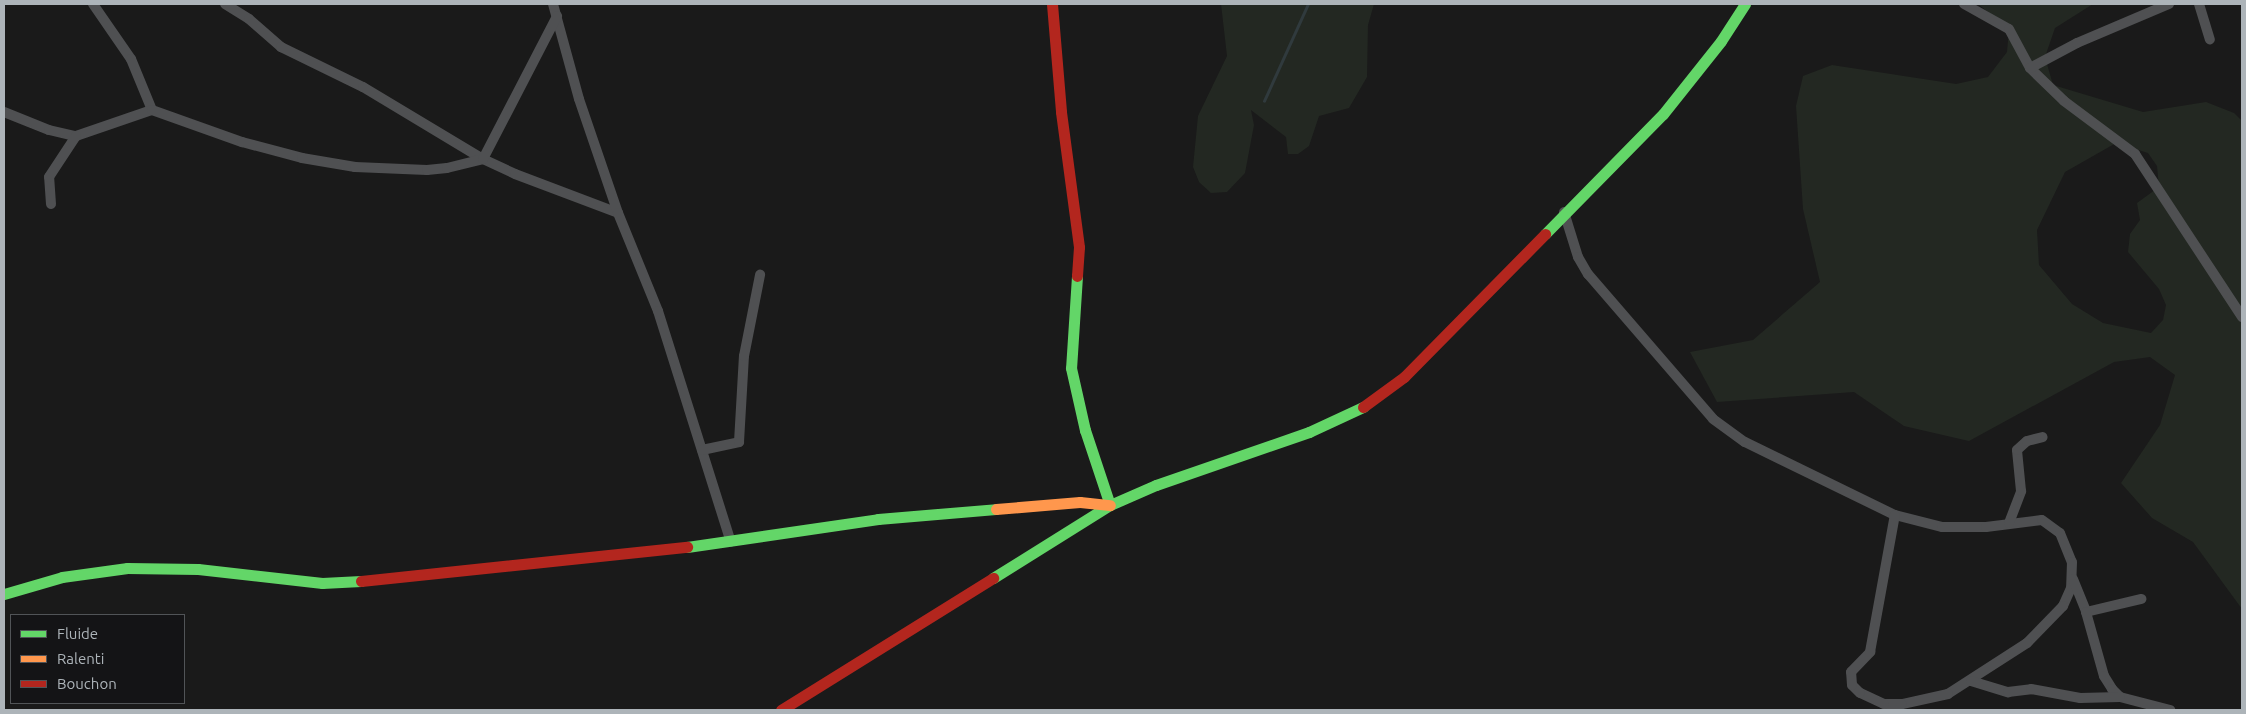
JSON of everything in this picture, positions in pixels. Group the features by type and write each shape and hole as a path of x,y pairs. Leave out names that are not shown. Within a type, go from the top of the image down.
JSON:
{"street":[{"path":"93,4 131,59 152,110"},
{"path":"225,4 250,19 281,47 363,87 483,159 515,174 618,213"},
{"path":"553,4 579,99 618,213 658,311 731,542"},
{"path":"1052,4 1062,121 1079,248 1071,368 1085,430 1110,505"},
{"path":"781,710 1110,505 1156,485 1310,432 1366,406 1404,377 1564,212 1663,114 1721,41 1745,4"},
{"path":"1964,4 2009,29 2030,68 2064,101 2135,154 2242,317"},
{"path":"2030,68 2077,43 2169,4"},
{"path":"2199,4 2210,39"},
{"path":"483,159 556,16"},
{"path":"4,112 49,130 76,136 152,110 242,142 355,167 427,170 483,159"},
{"path":"50,204 49,177 76,136"},
{"path":"1564,212 1578,257 1588,274 1714,419 1745,442 1895,515 1942,527 1986,527 2030,519 2042,520 2052,525 2068,548 2073,578 2086,612 2104,676 2120,697"},
{"path":"702,450 739,442 744,356 760,275"},
{"path":"2009,523 2021,491 2017,450 2027,440 2042,437"},
{"path":"4,594 62,577 128,568 198,569 341,582 480,571 731,542 878,519 1080,502 1110,505"},
{"path":"1895,515 1870,652 1851,672 1852,684 1860,693 1884,704 1902,704 1948,694 1971,681 2027,643 2047,624 2063,606 2073,578"},
{"path":"2086,612 2141,599"},
{"path":"1971,681 2008,692 2031,689 2080,698 2120,697 2170,710"}],"shaded area":[{"path":"1221,4 1374,4 1368,25 1367,77 1349,108 1319,116 1309,146 1298,154 1288,154 1286,137 1251,110 1254,125 1245,173 1227,192 1211,193 1199,182 1193,167 1198,116 1227,56"},
{"path":"1978,4 2093,4 2055,28 2045,57 2053,85 2143,112 2206,102 2234,113 2242,121 2242,609 2193,542 2152,518 2121,483 2160,425 2175,375 2150,357 2114,362 1969,441 1904,426 1854,392 1717,402 1690,352 1753,340 1820,282 1803,209 1796,106 1803,76 1832,65 1956,84 1988,77 2007,52 2009,29","holes":["2116,143 2148,153 2157,166 2159,187 2137,203 2140,220 2130,234 2128,252 2159,289 2166,305 2163,320 2151,333 2103,323 2072,304 2039,265 2037,230 2065,172"]}],"waterway":[{"path":"1264,101 1308,4"}],"traffic: fast":[{"path":"1545,234 1663,114 1721,41 1745,4"},
{"path":"1077,276 1071,368 1085,430 1110,505"},
{"path":"993,578 1110,505 1156,485 1309,432 1363,407"},
{"path":"687,547 878,519 996,509"},
{"path":"4,594 62,577 127,568 198,569 322,583 361,581"}],"traffic: slow":[{"path":"996,509 1080,502 1110,505"}],"traffic: jam":[{"path":"1052,4 1061,112 1079,247 1077,276"},
{"path":"1363,407 1404,377 1545,234"},
{"path":"361,581 687,547"},
{"path":"781,710 993,578"}]}
